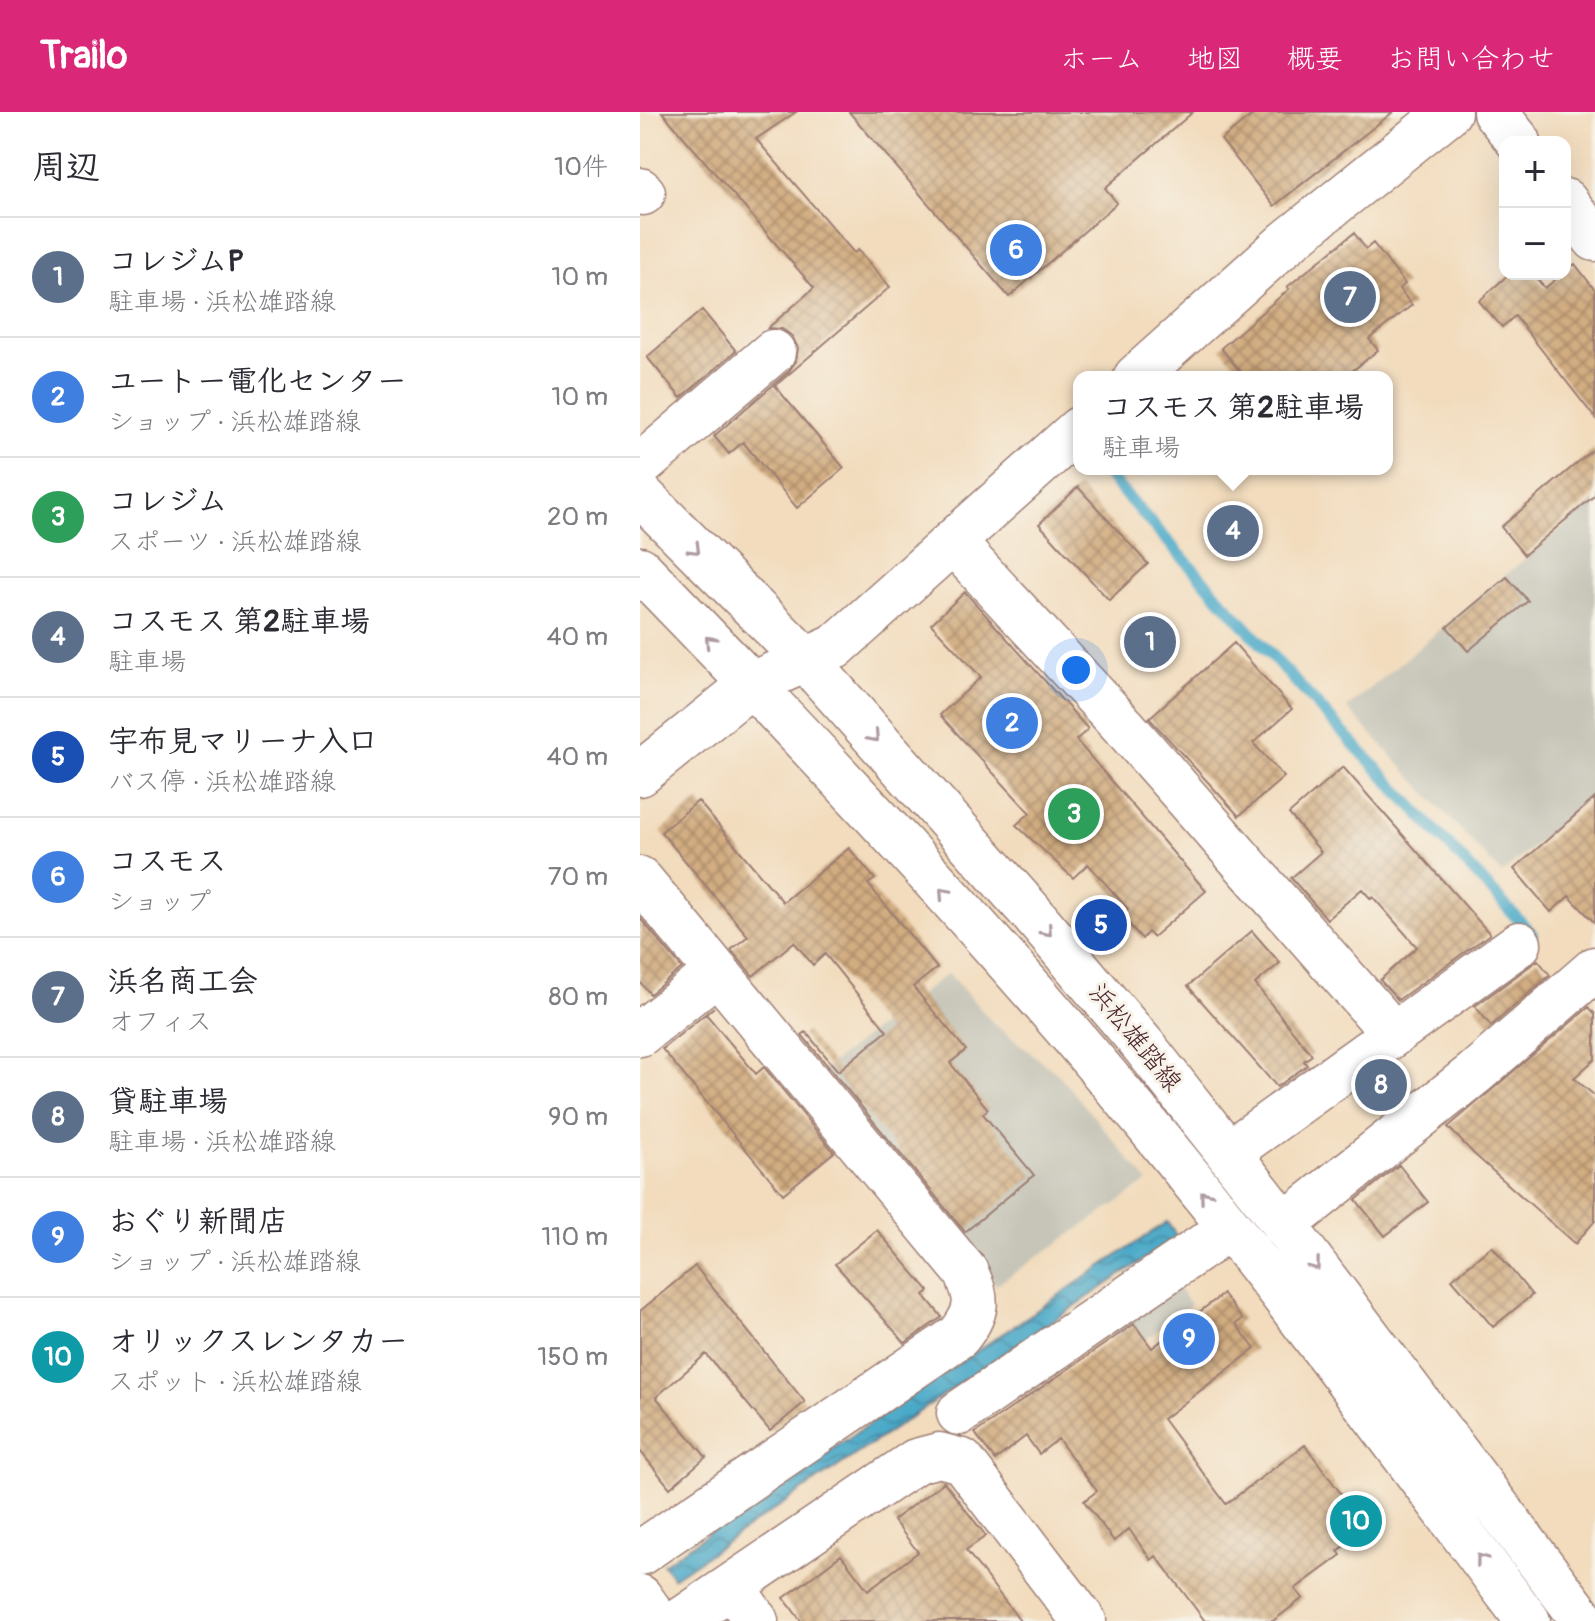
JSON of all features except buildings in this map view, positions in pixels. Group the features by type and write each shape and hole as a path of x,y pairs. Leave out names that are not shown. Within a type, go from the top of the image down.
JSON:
{"street":[{"path":"1143,371 1288,241 1449,112"},
{"path":"1495,112 1514,136"},
{"path":"640,466 773,352"},
{"path":"640,774 752,684 835,647 1073,434"},
{"name":"浜松雄踏線","path":"640,494 806,660 1038,921 1143,1045 1284,1225 1584,1621"},
{"path":"953,542 1167,776 1378,1016 1391,1035"},
{"name":"浜松雄踏線","path":"640,569 752,684 1020,976 1150,1128 1274,1285 1528,1621"},
{"path":"640,879 966,1272 976,1294 973,1317 959,1336 640,1553"},
{"path":"1228,1153 1519,944"},
{"path":"1284,1225 1475,1073 1595,969"},
{"path":"640,1034 717,972"},
{"path":"959,1413 1208,1243"},
{"path":"680,1621 916,1461 939,1455 962,1461 1084,1621"},
{"path":"732,1586 756,1621"},
{"path":"640,1597 657,1621"}],"shaded area":[{"path":"1595,500 1595,791 1502,874 1347,708"},
{"path":"948,973 994,1024 1060,1076 1148,1182 996,1285 819,1073"},
{"path":"1176,1284 1190,1305 1129,1352 1111,1328"}],"water":[{"path":"1167,1222 1177,1237 673,1578 663,1564"}],"waterway":[{"path":"1107,475 1532,934"}],"place":[{"name":"コスモス","path":"1016,250"},
{"name":"浜名商工会","path":"1350,297"},
{"name":"コスモス 第2駐車場","path":"1233,531"},
{"name":"コレジムP","path":"1150,642"},
{"name":"ユートー電化センター","path":"1012,723"},
{"name":"コレジム","path":"1074,814"},
{"name":"宇布見マリーナ入口","path":"1101,925"},
{"name":"貸駐車場","path":"1381,1085"},
{"name":"おぐり新聞店","path":"1189,1339"},
{"name":"オリックスレンタカー","path":"1356,1521"}]}
